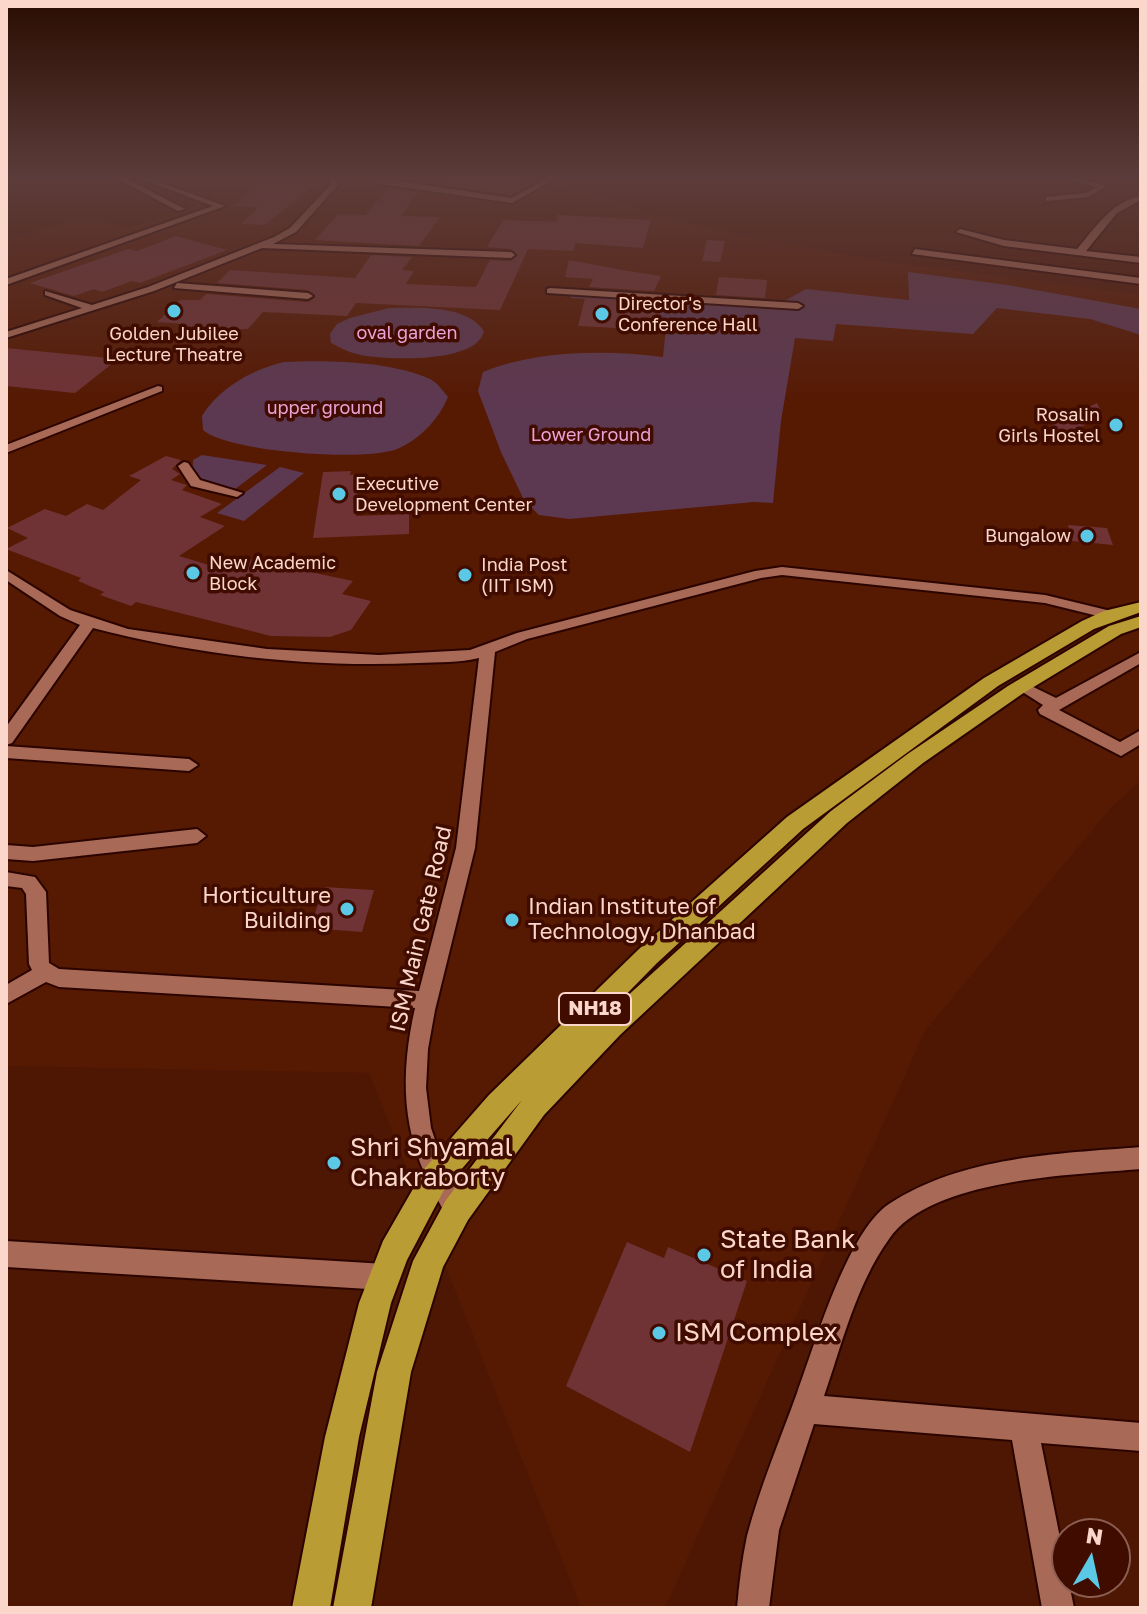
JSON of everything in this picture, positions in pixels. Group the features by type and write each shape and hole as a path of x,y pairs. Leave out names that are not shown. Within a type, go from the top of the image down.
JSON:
{"highway":[{"name":"NH18","path":"311,1608 342,1437 375,1303 394,1252 435,1178 499,1104 648,956 761,851 943,714 1029,659 1110,615 1141,607"},
{"name":"NH18","path":"352,1608 394,1372 429,1261 457,1210 524,1118 571,1064 745,901 879,785 1021,686 1106,635 1141,621"}],"street":[{"path":"6,282 87,253"},
{"path":"6,335 151,289 243,253"},
{"path":"463,253 511,255"},
{"path":"925,253 1141,281"},
{"path":"1082,253 1141,260"},
{"path":"177,286 308,296"},
{"path":"550,291 798,306"},
{"path":"48,293 92,308"},
{"path":"6,449 158,389"},
{"path":"184,466 195,483 237,493"},
{"path":"6,574 40,598 89,623 128,633 267,654 379,660 445,658 487,651 522,636 760,574 782,571 1045,599 1110,615"},
{"path":"6,739 89,623"},
{"name":"ISM Main Gate Road","path":"457,1210 435,1178 417,1119 414,1089 425,1000 457,888 469,832 487,651"},
{"path":"1141,657 1046,710 1121,750 1141,736"},
{"path":"1021,686 1056,705"},
{"path":"6,752 189,765"},
{"path":"6,852 33,854 197,836"},
{"path":"6,879 28,882 36,892 39,964 44,973 59,978 425,1000"},
{"path":"6,995 44,973"},
{"path":"753,1608 763,1531 780,1474 838,1315 879,1230 894,1214 956,1185 1048,1167 1141,1158"},
{"path":"6,1254 385,1277"},
{"path":"806,1409 1024,1430 1141,1437"},
{"path":"1024,1430 1058,1608"}],"shaded area":[{"name":"Indian Institute of Technology, Dhanbad","path":"6,253 839,253 1141,294 1141,780 1111,808 925,1031 665,1608 581,1608 369,1073 6,1066"}],"green space":[{"name":"Lower Ground","path":"908,272 1008,285 1141,309 1141,335 1090,319 997,308 973,334 836,324 833,341 795,338 781,421 773,503 754,502 569,519 539,515 524,500 501,452 478,391 483,372 526,359 572,354 618,353 663,357 667,318 622,316 624,309 667,312 669,304 571,298 572,293 779,304 806,289 909,300"},
{"name":"oval garden","path":"389,308 453,312 476,322 484,331 478,342 465,349 429,357 361,355 331,343 330,334 337,324"},
{"name":"upper ground","path":"284,362 338,362 397,368 433,380 448,397 439,413 420,434 397,449 380,453 297,453 239,444 203,430 202,416 227,388 260,369"},
{"path":"202,455 267,465 235,489 192,479 193,460"},
{"path":"280,467 304,473 244,521 217,513"}],"building":[{"path":"116,253 218,253 140,283 132,281 102,292 94,289 74,296 30,283"},
{"path":"516,253 526,253 500,310 356,303 347,316 263,312 248,329 196,330 181,327 184,324 157,322 180,300 200,300 206,294 308,302 316,297 308,290 217,283 230,270 355,278 371,255 412,257 402,270 414,271 406,284 476,287 490,260 511,261 518,255"},
{"path":"704,253 722,253 720,262 702,261"},
{"path":"569,260 661,276 654,291 589,287 593,279 565,277"},
{"path":"719,277 767,280 765,298 716,295"},
{"name":"Director's Conference Hall","path":"585,298 662,304 657,330 578,326"},
{"path":"6,348 118,359 75,393 6,386"},
{"path":"1097,403 1103,415 1067,435 1048,427"},
{"name":"New Academic Block","path":"166,456 181,460 172,469 180,474 171,480 187,485 182,490 222,504 200,517 225,526 179,556 219,568 235,556 353,581 342,594 371,601 351,630 330,637 271,636 136,602 131,606 100,595 104,592 78,581 81,578 6,549 28,538 7,528 45,509 66,516 87,504 103,510 141,480 129,476"},
{"name":"Executive Development Center","path":"351,471 350,475 360,474 356,516 409,514 409,534 313,538 323,472"},
{"name":"Bungalow","path":"1068,525 1107,528 1113,545 1072,541"},
{"name":"Horticulture Building","path":"324,887 374,890 362,932 310,928"},
{"name":"ISM Complex","path":"627,1242 664,1258 668,1247 747,1281 690,1452 566,1386"}],"place":[{"name":"Golden Jubilee Lecture Theatre","path":"174,311"},
{"name":"Director's Conference Hall","path":"602,314"},
{"name":"Rosalin Girls Hostel","path":"1116,425"},
{"name":"Executive Development Center","path":"339,494"},
{"name":"Bungalow","path":"1087,536"},
{"name":"New Academic Block","path":"193,573"},
{"name":"India Post (IIT ISM)","path":"465,575"},
{"name":"Horticulture Building","path":"347,909"},
{"name":"Indian Institute of Technology, Dhanbad","path":"512,920"},
{"name":"Shri Shyamal Chakraborty","path":"334,1163"},
{"name":"State Bank of India","path":"704,1255"},
{"name":"ISM Complex","path":"659,1333"}]}
